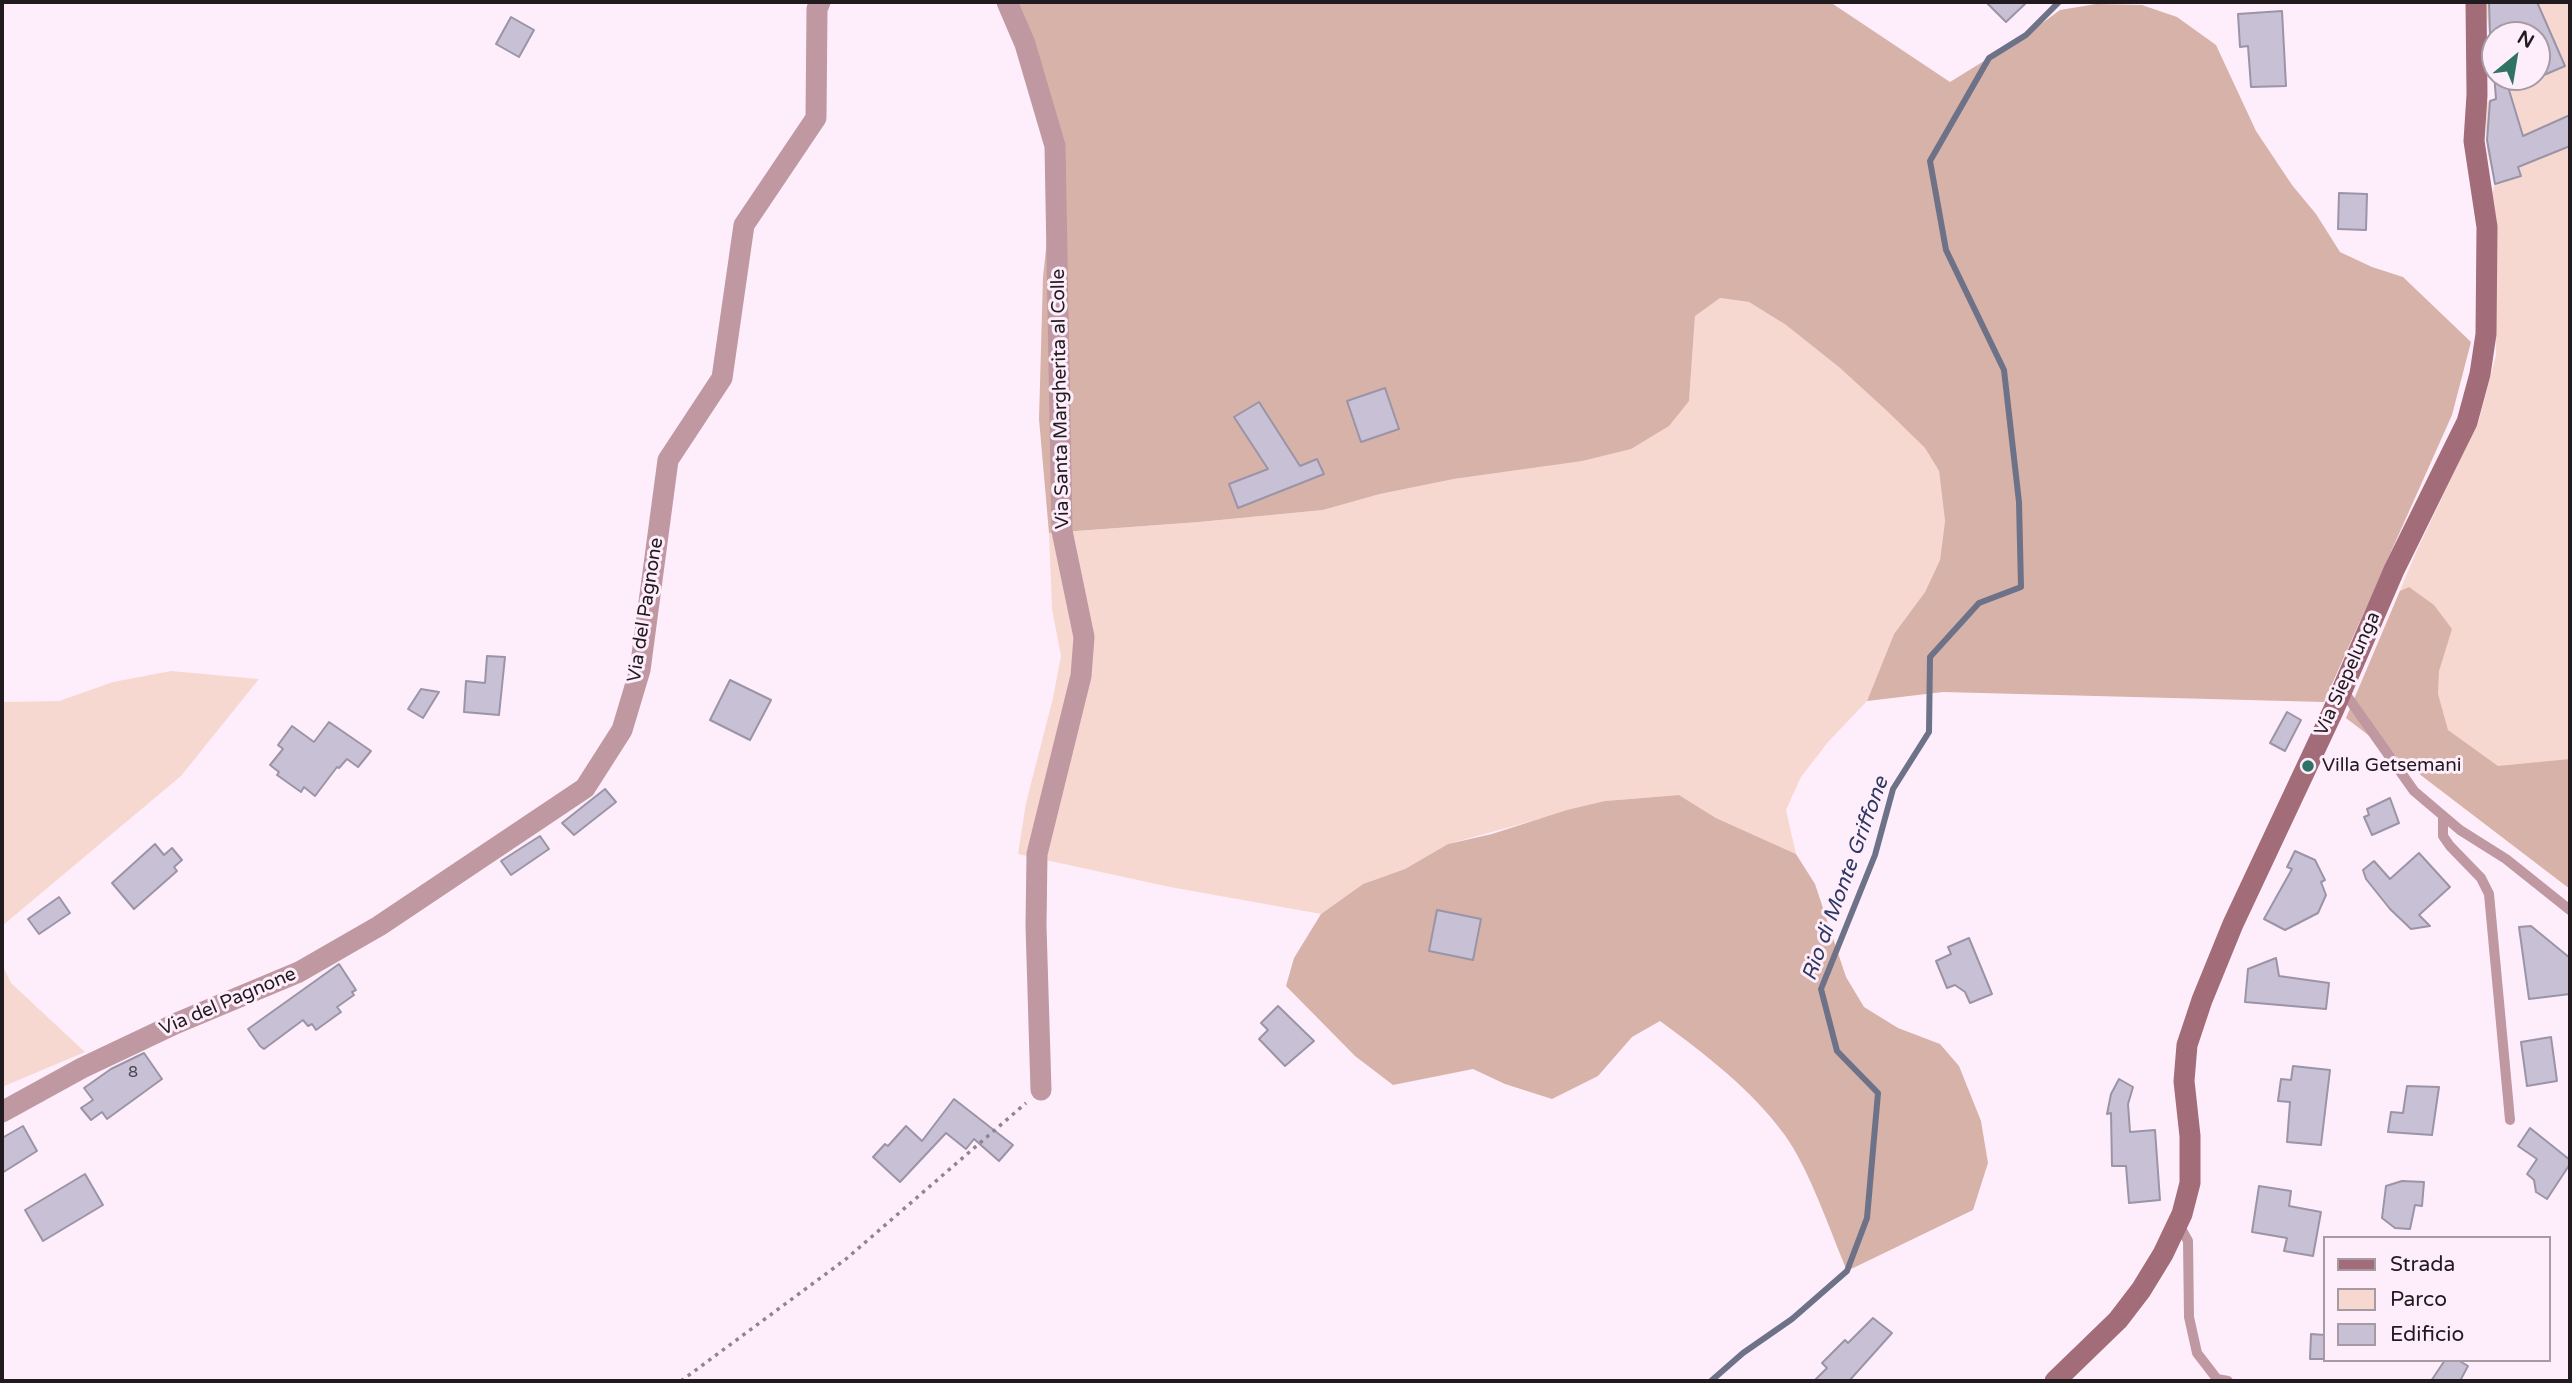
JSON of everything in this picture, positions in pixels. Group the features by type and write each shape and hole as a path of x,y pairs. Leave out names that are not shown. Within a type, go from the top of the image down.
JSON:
{"street":[{"name":"Via del Pagnone","path":"2,1112 82,1068 177,1023 299,972 379,926 585,788 622,730 640,670 668,460 722,377 744,225 816,118 817,9 820,2"},
{"name":"Via Santa Margherita al Colle","path":"1007,2 1026,44 1055,146 1062,531 1084,637 1081,676 1037,854 1036,926 1041,1090"},
{"name":"Via Siepelunga","path":"2055,1381 2118,1320 2141,1290 2178,1223 2190,1183 2190,1136 2184,1080 2188,1045 2203,1000 2233,924 2394,570 2467,422 2480,374 2486,334 2487,227 2474,141 2477,95 2476,2"}],"lane":[{"path":"2342,689 2414,791 2460,830 2506,859 2570,910"},
{"path":"2443,816 2443,836 2481,878 2489,894 2510,1121"},
{"path":"2178,1223 2188,1241 2189,1317 2197,1353 2220,1381"}],"path":[{"path":"681,1381 846,1259 1041,1090"}],"green space":[{"path":"2485,2 2570,2 2570,889 2346,718 2417,550 2479,420 2496,355 2492,193 2495,184 2487,151 2485,103 2501,97 2499,91 2551,91 2551,21 2488,21"},
{"path":"1719,298 1749,302 1786,325 1840,368 1887,411 1925,448 1939,471 1945,521 1940,560 1925,592 1894,634 1867,701 1828,742 1801,777 1786,810 1796,854 1716,818 1679,795 1605,801 1448,844 1405,869 1363,884 1321,914 1170,887 1018,854 1026,803 1061,656 1052,609 1049,533 1323,510 1380,494 1454,479 1546,466 1689,401 1695,315"},
{"path":"171,671 259,679 181,776 2,926 2,702 59,701 113,682"},
{"path":"2,964 11,983 85,1052 2,1087"}],"shaded area":[{"path":"1013,2 1830,2 1950,82 2026,35 2060,10 2096,4 2142,5 2177,17 2216,45 2256,131 2340,252 2372,267 2403,277 2471,342 2452,415 2324,702 1943,692 1867,701 1894,634 1925,592 1940,560 1945,521 1939,471 1925,448 1887,411 1840,368 1786,325 1749,302 1720,298 1695,316 1689,401 1669,426 1631,449 1582,461 1454,479 1380,494 1323,510 1049,533 1039,419 1043,277 1055,145"},
{"path":"2409,587 2434,605 2452,629 2439,671 2438,694 2448,730 2498,766 2570,759 2570,889 2346,718 2400,591"},
{"path":"1679,795 1716,818 1796,854 1815,884 1846,977 1864,1007 1898,1028 1940,1044 1959,1066 1981,1121 1988,1163 1973,1210 1847,1271 1810,1182 1784,1134 1742,1087 1660,1021 1632,1037 1598,1076 1552,1099 1505,1084 1473,1069 1393,1085 1355,1056 1286,986 1294,958 1321,914 1363,884 1405,869 1448,844 1492,834 1567,810 1605,801"}],"building":[{"path":"1986,2 2027,2 2006,22"},
{"path":"2489,2 2537,2 2545,21 2490,21"},
{"path":"2282,11 2286,86 2251,87 2248,46 2240,47 2238,14"},
{"path":"511,17 534,30 519,57 496,44"},
{"path":"2551,34 2565,66 2551,72"},
{"path":"2495,91 2509,91 2523,136 2570,115 2570,146 2518,167 2521,176 2495,184 2487,140 2490,101 2496,99"},
{"path":"2339,193 2367,194 2366,230 2338,229"},
{"path":"1385,388 1399,429 1361,442 1347,401"},
{"path":"1259,402 1300,466 1317,459 1324,474 1238,508 1229,484 1268,469 1234,417"},
{"path":"487,656 505,657 499,715 464,712 466,681 485,683"},
{"path":"730,680 771,700 750,740 710,720"},
{"path":"421,689 439,692 423,718 408,709"},
{"path":"2287,712 2301,720 2285,751 2270,743"},
{"path":"329,722 371,751 358,767 347,759 337,767 315,796 304,787 301,792 277,775 279,772 270,765 283,749 278,745 292,726 314,742"},
{"path":"605,789 616,802 574,835 562,823"},
{"path":"2390,798 2399,823 2372,835 2364,817 2369,815 2367,809"},
{"path":"540,836 549,849 511,875 501,861"},
{"path":"155,844 164,855 172,848 182,860 174,867 177,871 134,909 112,883"},
{"path":"2295,851 2315,860 2325,880 2321,882 2326,895 2318,913 2285,930 2264,919 2292,869 2287,867"},
{"path":"2419,853 2450,887 2419,915 2430,926 2411,929 2390,909 2366,879 2363,870 2374,861 2390,879"},
{"path":"59,897 70,913 39,934 28,919"},
{"path":"1437,910 1481,919 1473,960 1429,951"},
{"path":"2531,926 2570,958 2570,994 2529,999 2519,927"},
{"path":"1969,938 1992,994 1970,1003 1965,992 1955,985 1947,988 1936,961 1951,954 1948,947"},
{"path":"2276,958 2279,976 2329,983 2326,1009 2245,1002 2248,969"},
{"path":"339,964 356,990 352,992 354,995 337,1007 341,1012 316,1030 312,1024 308,1026 303,1020 264,1049 260,1046 248,1029"},
{"path":"1278,1006 1314,1041 1285,1066 1259,1039 1268,1030 1261,1023"},
{"path":"2551,1037 2557,1081 2527,1086 2521,1042"},
{"path":"144,1053 162,1079 107,1119 102,1112 91,1120 81,1108 93,1100 84,1088 111,1069"},
{"path":"2293,1066 2330,1070 2321,1145 2287,1142 2290,1102 2278,1101 2281,1079 2291,1080"},
{"path":"2119,1079 2133,1087 2128,1104 2130,1132 2155,1130 2160,1200 2129,1203 2126,1166 2112,1166 2111,1113 2107,1114 2111,1094"},
{"path":"2407,1086 2439,1087 2432,1135 2388,1132 2391,1112 2403,1113"},
{"path":"954,1099 1013,1145 999,1161 974,1139 966,1149 946,1133 900,1182 873,1157 885,1144 888,1146 906,1126 922,1141"},
{"path":"23,1126 37,1151 2,1173 2,1138"},
{"path":"2530,1128 2570,1160 2547,1199 2536,1192 2534,1180 2527,1174 2537,1159 2518,1146"},
{"path":"85,1174 103,1205 43,1241 25,1210"},
{"path":"2402,1181 2424,1182 2422,1206 2415,1205 2410,1229 2395,1228 2382,1218 2386,1186"},
{"path":"2259,1186 2291,1191 2289,1206 2321,1212 2313,1256 2284,1251 2287,1238 2252,1232"},
{"path":"1873,1318 1892,1333 1849,1381 1814,1381 1827,1368 1822,1363 1845,1340 1848,1343"},
{"path":"2311,1334 2324,1335 2324,1359 2310,1359"},
{"path":"2444,1362 2461,1362 2468,1366 2460,1381 2431,1381"}],"waterway":[{"name":"Rio di Monte Griffone","path":"1711,1381 1743,1353 1792,1319 1847,1271 1867,1218 1878,1093 1837,1051 1821,989 1875,855 1893,789 1929,732 1930,657 1979,603 2021,587 2019,502 2004,370 1946,250 1930,161 1989,58 2026,35 2059,2"}],"place":[{"name":"Villa Getsemani","path":"2308,766"}]}
